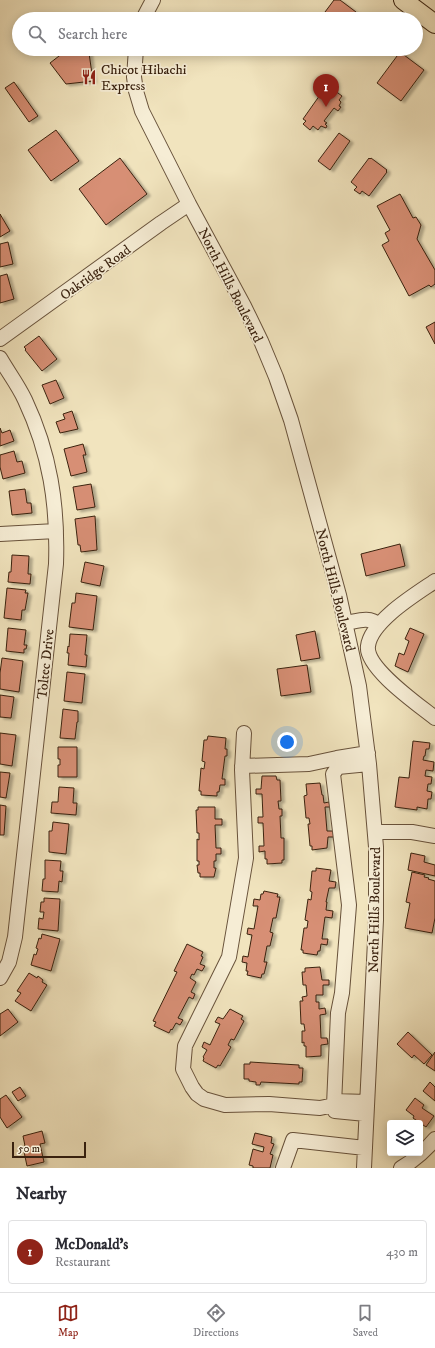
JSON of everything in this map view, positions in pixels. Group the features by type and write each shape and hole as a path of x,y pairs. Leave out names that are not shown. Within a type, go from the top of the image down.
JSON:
{"main road":[{"path":"403,0 419,12"},
{"path":"423,15 435,24"}],"street":[{"path":"147,12 153,0"},
{"name":"North Hills Boulevard","path":"136,56 134,77 142,111 244,306 276,377 291,420 309,482 346,623 359,686 369,759 375,832 376,920 364,1168"},
{"name":"Oakridge Road","path":"0,339 161,223 190,204"},
{"name":"Toltec Drive","path":"0,358 24,399 43,448 53,488 56,515 55,572 15,937 9,962 0,978"},
{"path":"0,534 56,531"},
{"path":"435,581 388,616 372,635 368,645 368,651 372,662 384,676 435,718"},
{"path":"346,623 371,619 379,625"},
{"path":"244,734 242,766 246,858 229,957 185,1046 183,1069 197,1094 204,1099 225,1105 269,1104 320,1108 335,1106 367,1108"},
{"path":"242,766 309,764 369,759"},
{"path":"335,1106 338,1013 342,993 349,905 333,774 337,762"},
{"path":"375,832 412,832 435,836"},
{"path":"401,1168 422,1154 435,1139"},
{"path":"283,1168 293,1140 365,1148"}],"building":[{"path":"334,0 340,0 356,12 325,12"},
{"path":"59,56 89,56 93,81 66,84 50,63"},
{"path":"397,56 405,56 424,70 401,101 377,83"},
{"path":"14,82 38,116 29,122 5,88"},
{"path":"327,85 342,96 339,100 341,102 339,106 341,107 338,111 334,108 324,121 327,123 325,124 327,126 326,128 321,126 318,130 313,126 310,130 303,124 306,121 303,119"},
{"path":"56,130 79,161 51,181 28,150"},
{"path":"339,133 350,141 330,170 318,161"},
{"path":"120,158 147,194 106,225 79,189"},
{"path":"369,158 387,170 387,172 369,196 362,191 360,194 354,190 357,187 351,182"},
{"path":"400,194 413,218 416,217 421,225 417,239 435,270 435,284 431,287 429,285 409,296 382,245 389,241 385,233 390,230 377,206"},
{"path":"0,214 10,231 0,237"},
{"path":"8,242 13,264 0,267 0,244"},
{"path":"7,274 14,299 0,303 0,276"},
{"path":"435,322 435,344 426,327"},
{"path":"39,336 57,359 42,371 24,347"},
{"path":"56,380 64,398 50,404 42,385"},
{"path":"72,411 78,429 60,433 56,422 65,419 63,414"},
{"path":"0,428 2,433 10,430 14,441 0,446"},
{"path":"83,444 86,455 83,455 87,472 71,476 64,449"},
{"path":"14,451 17,462 22,461 25,473 3,479 0,467 0,455"},
{"path":"91,484 95,507 77,510 73,487"},
{"path":"25,489 27,503 31,503 32,513 12,515 9,491"},
{"path":"95,516 97,550 81,552 80,545 78,545 75,519"},
{"path":"400,544 405,566 366,576 361,554"},
{"path":"12,555 29,556 28,574 31,574 30,584 8,582 9,572 11,572"},
{"path":"85,562 104,566 100,586 81,582"},
{"path":"7,588 26,590 25,593 28,593 25,610 22,610 21,620 4,618"},
{"path":"76,593 97,596 93,630 69,627 72,603 75,603"},
{"path":"8,628 26,630 24,645 27,645 26,649 24,649 24,653 6,651"},
{"path":"410,628 424,634 408,672 395,666 399,653 404,655 409,641 405,639"},
{"path":"315,631 320,658 301,661 296,635"},
{"path":"70,634 87,635 85,655 87,655 86,667 68,665 69,653 67,653"},
{"path":"2,658 23,661 19,692 0,689"},
{"path":"307,665 311,692 281,696 277,669"},
{"path":"67,672 85,674 82,703 64,701"},
{"path":"0,695 14,697 11,718 0,717"},
{"path":"63,709 78,711 75,739 60,738"},
{"path":"0,733 16,735 12,766 0,764"},
{"path":"208,736 226,738 225,749 227,749 227,756 225,756 222,779 225,779 225,785 220,785 217,796 201,795 201,791 199,791 201,768 204,769 205,762 202,761 204,740 207,740"},
{"path":"413,741 430,743 429,749 426,749 423,760 434,762 433,771 426,770 425,776 432,777 431,784 428,784 427,791 432,792 431,799 428,799 427,809 417,807 417,810 395,807 399,777 409,778"},
{"path":"58,747 77,747 77,777 58,777 58,765 60,765 60,759 58,759"},
{"path":"0,772 10,773 6,798 0,797"},
{"path":"262,776 276,776 277,780 280,780 281,801 278,801 279,809 282,809 282,816 280,816 281,838 284,838 284,860 282,860 282,863 267,864 267,859 265,859 265,851 259,852 259,846 264,846 263,823 258,823 258,817 263,817 262,794 256,794 256,789 261,789"},
{"path":"320,783 324,803 329,802 330,807 325,807 327,831 334,831 334,837 328,837 327,848 312,850 312,846 310,846 308,824 310,824 309,818 306,818 304,796 307,795 306,784"},
{"path":"59,787 74,788 73,803 77,803 76,815 51,813 52,802 58,802"},
{"path":"0,805 6,806 4,835 0,835"},
{"path":"198,807 215,807 215,819 222,819 222,825 215,825 216,848 221,848 221,854 216,854 216,861 214,861 214,868 216,868 214,877 200,877 200,873 198,873 197,865 199,865 199,861 197,861 197,839 199,840 199,833 197,833 196,810 198,810"},
{"path":"53,822 69,824 66,854 49,852 49,831 52,831"},
{"path":"411,853 425,856 424,862 435,865 435,876 408,870"},
{"path":"45,860 61,861 60,871 63,871 62,882 59,881 58,892 42,891 43,879 45,879"},
{"path":"316,868 331,870 329,881 336,882 335,888 329,888 326,902 326,910 333,911 332,918 325,917 322,939 328,939 327,945 321,944 320,951 318,951 317,955 303,953 303,950 301,950 304,928 307,928 308,921 305,920 308,899 311,900 312,892 310,891 312,871 316,871"},
{"path":"412,872 425,875 424,877 435,881 435,918 432,933 405,928 410,903 406,902"},
{"path":"264,891 278,894 277,897 280,897 276,918 273,918 270,932 273,933 270,946 267,946 264,962 267,962 264,974 262,974 261,978 247,975 247,963 242,962 243,956 248,957 252,935 247,934 248,928 254,929 258,906 253,906 254,899 260,900 261,894 263,894"},
{"path":"44,898 60,899 58,931 38,929 39,918 43,919 44,912 40,912 41,902 44,902"},
{"path":"42,934 60,939 51,971 31,965 34,954 36,955 38,949 36,948 39,938 41,939"},
{"path":"187,944 203,952 201,956 203,957 200,964 205,966 202,971 197,969 194,975 192,974 190,978 196,982 191,992 195,994 193,999 189,997 178,1018 183,1020 180,1025 176,1023 169,1033 154,1026 156,1022 153,1021 177,972 174,971"},
{"path":"320,967 322,980 329,980 329,985 323,985 323,995 316,995 316,1002 319,1002 319,1009 325,1008 326,1014 320,1015 321,1038 327,1038 328,1044 321,1045 321,1056 306,1057 306,1046 304,1046 304,1042 302,1043 302,1031 305,1031 304,1024 301,1024 300,1001 303,1001 302,997 307,996 306,985 303,985 302,972 305,972 305,968"},
{"path":"29,973 37,978 38,976 43,980 42,982 47,985 31,1011 15,1001 21,993 17,991"},
{"path":"8,1009 18,1022 0,1036 0,1014"},
{"path":"230,1009 243,1016 241,1019 244,1021 234,1040 231,1039 228,1045 231,1047 220,1066 218,1065 216,1068 203,1061 203,1057 207,1050 202,1047 204,1042 210,1045 220,1024 215,1022 218,1017 223,1019"},
{"path":"408,1032 432,1055 424,1064 414,1055 412,1058 397,1044"},
{"path":"435,1052 435,1071 426,1065"},
{"path":"250,1062 299,1065 299,1068 303,1068 302,1082 299,1082 299,1084 261,1082 260,1085 256,1085 256,1082 249,1081 249,1079 244,1079 244,1064 250,1064"},
{"path":"430,1082 435,1087 435,1101 423,1091"},
{"path":"20,1087 26,1096 18,1101 12,1092"},
{"path":"6,1095 22,1117 7,1128 0,1117 0,1099"},
{"path":"415,1098 424,1105 422,1108 434,1116 426,1127 423,1125 423,1120 416,1120 413,1118 414,1116 406,1110"},
{"path":"42,1131 45,1143 40,1144 44,1162 27,1166 23,1147 25,1146 23,1136"},
{"path":"255,1133 272,1137 271,1143 274,1144 270,1154 273,1155 270,1168 253,1168 253,1166 249,1165 253,1149 263,1152 264,1147 252,1144"}],"place":[{"name":"Chicot Hibachi Express","path":"89,77"},
{"name":"McDonald's","path":"326,107"}]}
